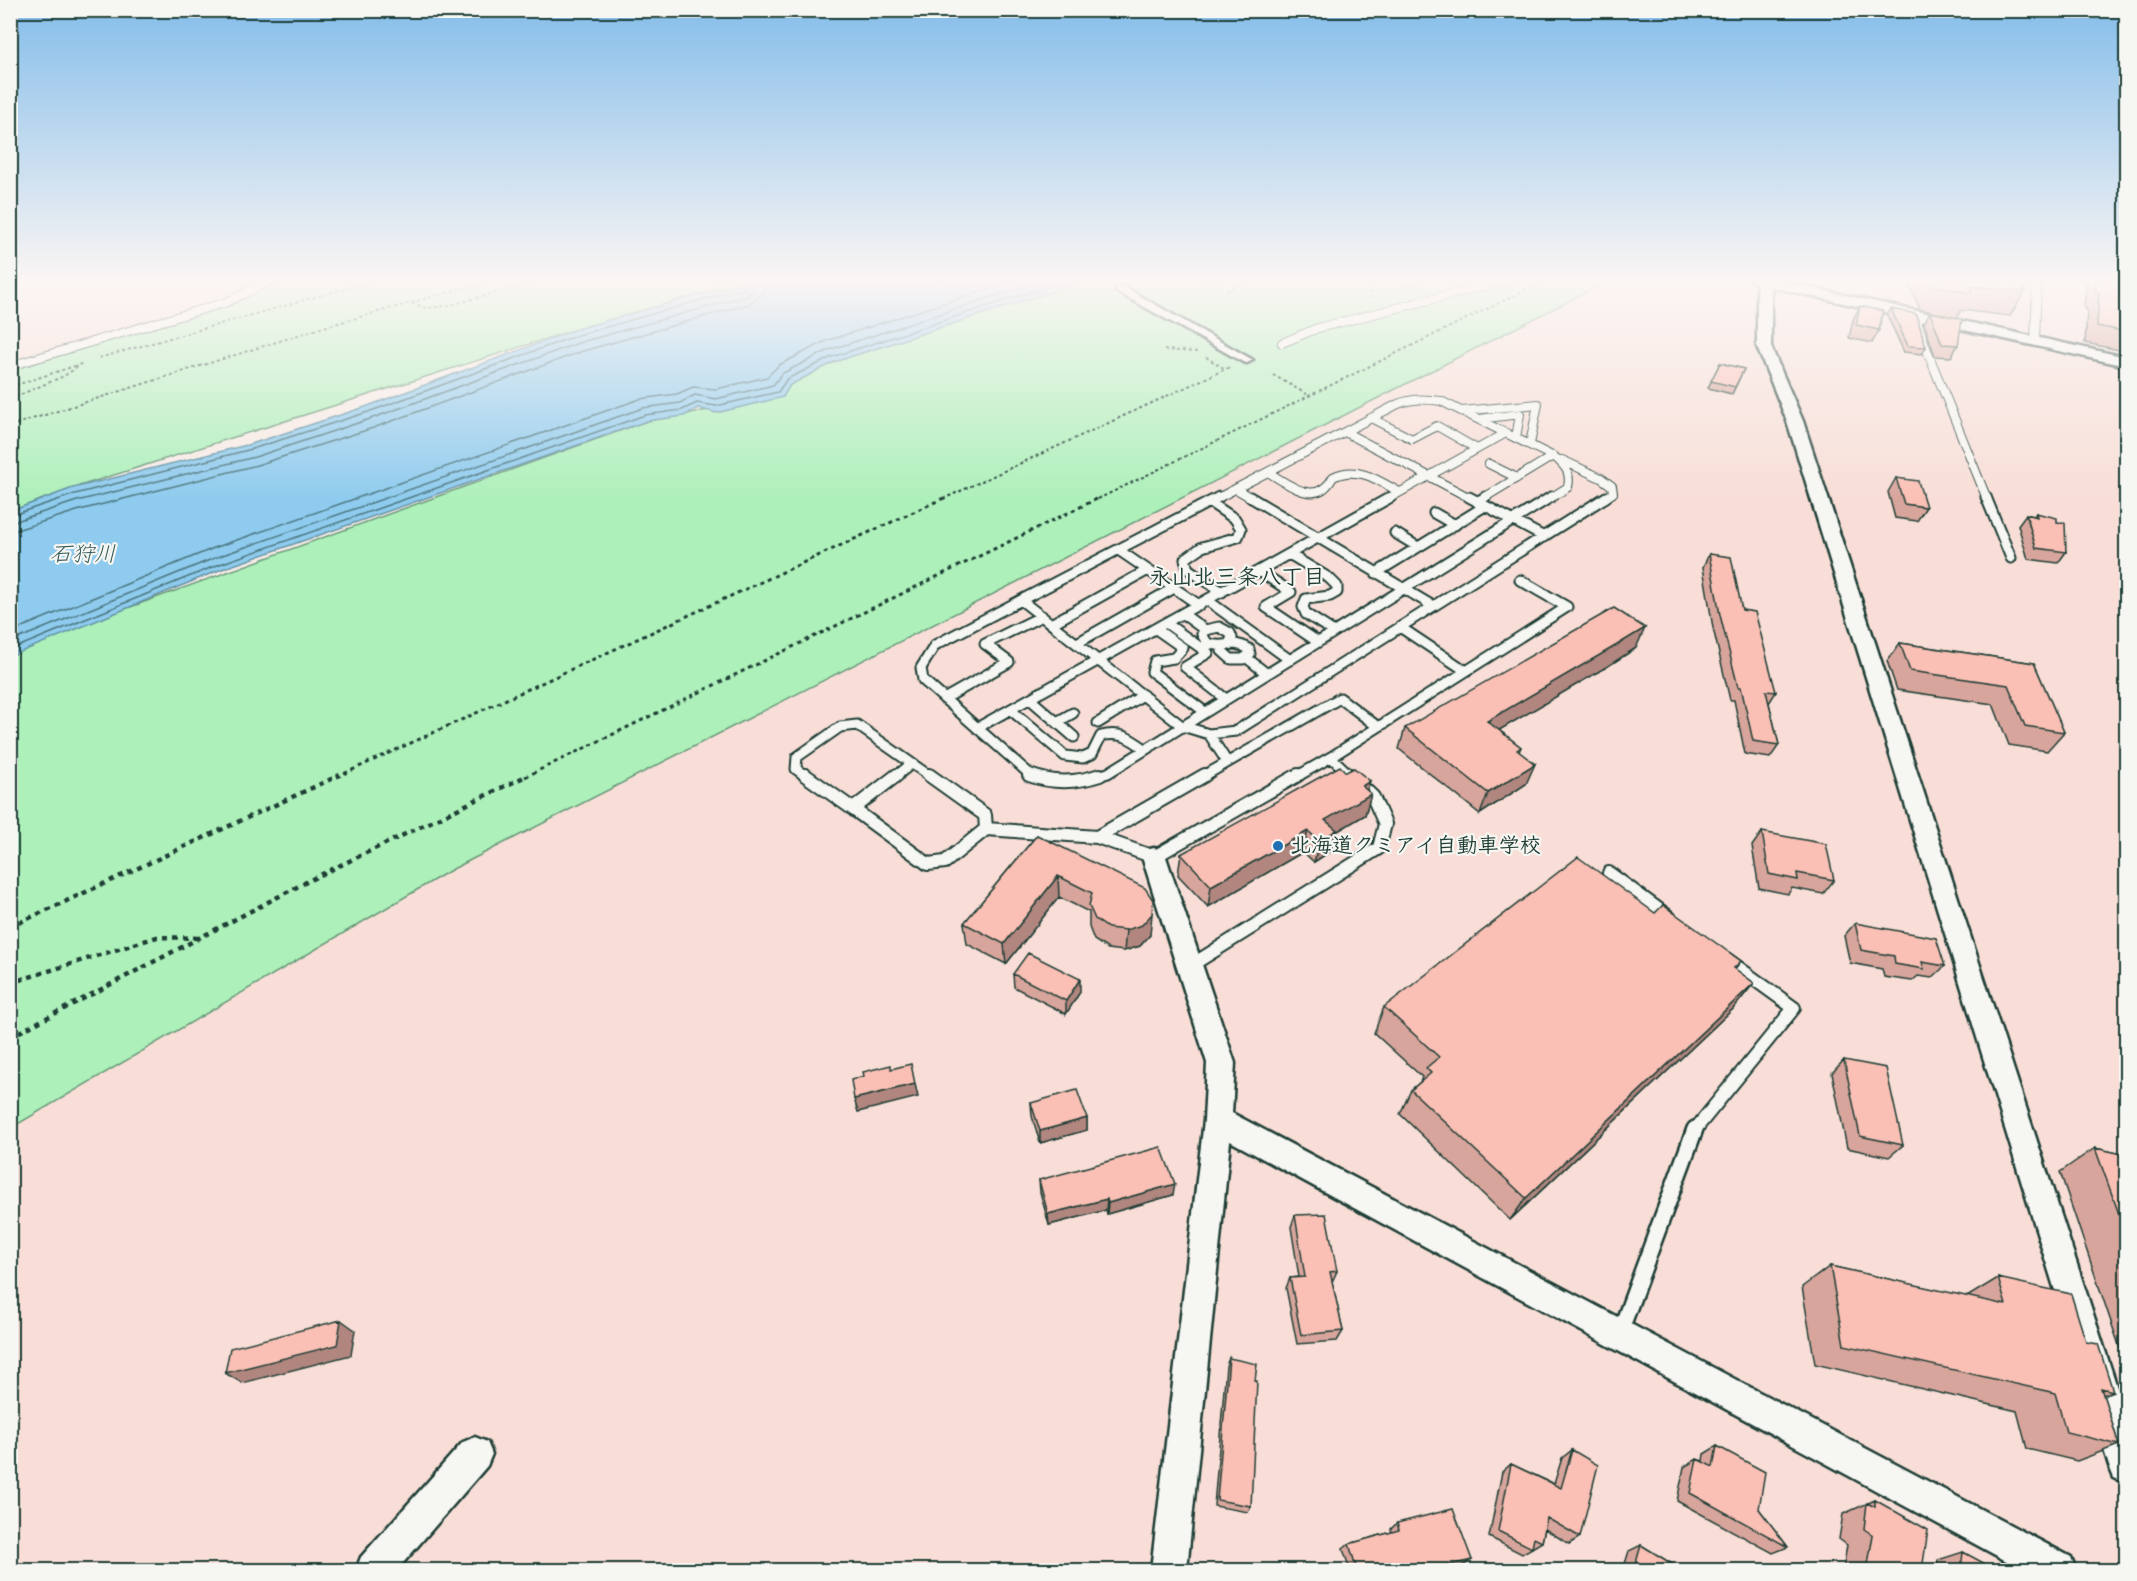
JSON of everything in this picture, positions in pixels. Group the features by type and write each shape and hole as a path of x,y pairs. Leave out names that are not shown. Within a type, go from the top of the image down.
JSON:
{"street":[{"path":"1236,354 1247,360"},
{"path":"1767,354 1795,421 2127,1466"},
{"path":"2094,354 2127,361"},
{"path":"1154,857 1221,1063 1218,1120 1169,1570"},
{"path":"1218,1120 2058,1570"},
{"path":"374,1570 475,1454"}],"lane":[{"path":"10,366 51,354"},
{"path":"1928,354 2011,558"},
{"path":"1022,601 1182,726 1209,734 1236,731 1613,493 1612,486 1601,478 1441,401 1408,400 935,645 921,668 923,681 1030,776 1053,782 1079,782 1108,773 1144,749 1182,726 1205,712 1290,660 1568,487 1571,475 1568,469 1554,457"},
{"path":"1462,411 1538,404 1530,444"},
{"path":"1478,419 1520,414 1516,438"},
{"path":"1371,418 1412,439 1437,426 1477,449"},
{"path":"1345,432 1544,537"},
{"path":"977,728 1506,433"},
{"path":"1376,573 1455,525 1517,478 1554,457"},
{"path":"1489,464 1517,478"},
{"path":"1268,472 1301,492 1314,492 1325,490 1333,477 1340,472 1354,470 1399,492"},
{"path":"1236,489 1433,606"},
{"path":"1211,502 1235,519 1241,529 1238,537 1226,543 1201,546 1191,550 1185,559 1188,569 1222,592"},
{"path":"1434,513 1455,525"},
{"path":"1395,533 1418,547"},
{"path":"1120,551 1174,588 1203,603 1290,660"},
{"path":"1289,554 1329,578 1337,586 1337,592 1330,596 1306,599 1303,607 1306,614 1334,632"},
{"path":"1051,624 1148,570"},
{"path":"1259,571 1291,592 1266,607 1318,642"},
{"path":"986,829 985,815 910,765 857,725 840,727 797,757 796,769 928,864 945,862 986,829 1097,837 1154,857 1330,757 1567,607 1520,580"},
{"path":"1077,643 1174,588"},
{"path":"1183,614 1205,630"},
{"path":"944,699 1009,662 986,644 1042,616"},
{"path":"1166,623 1208,653 1185,667 1226,699"},
{"path":"1226,644 1208,644 1203,640 1202,634 1211,627 1226,629 1232,638 1226,644 1222,651 1225,657 1239,661 1250,654 1244,644 1226,644"},
{"path":"1400,627 1466,671"},
{"path":"1156,628 1183,648 1174,658 1155,661 1152,672 1205,712"},
{"path":"1246,658 1267,674"},
{"path":"1098,723 1143,695"},
{"path":"1097,837 1340,698 1378,727"},
{"path":"1030,699 1074,737"},
{"path":"1104,704 1115,712"},
{"path":"1011,710 1065,756 1083,758 1092,754 1101,736 1112,732 1125,733 1144,749"},
{"path":"1057,722 1072,713"},
{"path":"1209,734 1227,762"},
{"path":"1190,966 1379,848 1385,824 1373,797 1330,757"},
{"path":"853,809 910,765"},
{"path":"1609,873 1683,927"},
{"path":"1619,1336 1696,1126 1794,1008 1711,947"}],"path":[{"path":"10,387 116,354"},
{"path":"10,426 239,354"},
{"path":"1200,354 1226,369"},
{"path":"10,1037 314,878 1397,354"},
{"path":"10,927 1247,360"},
{"path":"1273,375 1311,396"},
{"path":"10,983 157,937 200,938"}],"shaded area":[{"path":"11,354 62,354 11,370"},
{"path":"1465,354 2126,354 2126,1570 11,1570 10,1128 451,870"}],"green space":[{"path":"61,354 498,354 73,488 11,511 10,370"},
{"path":"859,354 1465,354 451,870 11,1128 11,650 647,421 759,401 834,362"}],"water":[{"name":"石狩川","path":"510,354 859,354 834,362 790,385 783,397 716,413 698,408 684,416 647,421 222,569 11,656 11,511 73,488 251,444 365,407"}],"building":[{"path":"1720,363 1744,369 1735,387 1711,381"},
{"path":"1896,478 1918,481 1926,507 1904,504"},
{"path":"2036,513 2057,518 2057,522 2065,523 2066,552 2036,548 2026,514 2037,517"},
{"path":"1709,554 1731,557 1742,610 1755,612 1776,692 1766,691 1779,745 1753,741 1741,687 1738,687 1720,615"},
{"path":"1614,608 1645,628 1487,721 1521,747 1517,750 1535,764 1488,793 1405,728"},
{"path":"1900,643 2034,663 2064,732 2025,726 2008,685 1910,671"},
{"path":"1340,766 1346,772 1354,768 1370,781 1362,786 1371,794 1325,820 1337,830 1319,841 1308,831 1211,886 1181,854"},
{"path":"1762,832 1826,844 1834,880 1797,873 1798,880 1769,874"},
{"path":"1037,835 1145,888 1153,900 1152,914 1142,925 1126,930 1108,928 1095,919 1089,906 1092,893 1058,876 1004,944 964,923"},
{"path":"1578,857 1655,913 1663,905 1741,961 1734,968 1754,983 1526,1198 1411,1090 1431,1073 1426,1068 1439,1057 1384,1007"},
{"path":"1855,923 1936,938 1945,966 1922,962 1924,969 1895,964 1894,956 1861,950"},
{"path":"1028,953 1080,979 1066,1001 1013,974"},
{"path":"1844,1060 1886,1068 1903,1145 1860,1136"},
{"path":"911,1064 915,1084 854,1099 851,1080 864,1076 863,1072 891,1065 891,1069"},
{"path":"1077,1090 1087,1118 1040,1131 1031,1103"},
{"path":"1161,1147 1175,1184 1108,1203 1107,1199 1048,1214 1039,1180"},
{"path":"2095,1148 2127,1155 2127,1236"},
{"path":"1326,1214 1337,1271 1330,1272 1343,1331 1301,1335 1290,1278 1305,1277 1295,1215"},
{"path":"1830,1266 2006,1305 1998,1278 2071,1294 2086,1342 2098,1344 2113,1391 2101,1388 2119,1445 2066,1432 2055,1393 1844,1345"},
{"path":"341,1320 337,1345 225,1373 230,1348"},
{"path":"1229,1358 1257,1364 1251,1506 1217,1500"},
{"path":"1717,1446 1765,1472 1759,1509 1788,1547 1690,1493 1697,1459 1713,1467"},
{"path":"1572,1450 1598,1465 1580,1537 1547,1518 1542,1542 1534,1538 1532,1548 1498,1531 1511,1464 1561,1488"},
{"path":"1875,1500 1928,1530 1922,1570 1867,1570 1873,1535 1864,1529 1867,1503 1875,1507"},
{"path":"1453,1509 1472,1560 1428,1570 1413,1570 1410,1564 1389,1570 1357,1570 1349,1544 1399,1530 1397,1523"},
{"path":"1641,1545 1682,1570 1634,1570"},
{"path":"1963,1552 1991,1567 1991,1570 1961,1570"}],"place":[{"name":"北海道クミアイ自動車学校","path":"1278,846"}],"district":[{"name":"永山北三条八丁目","path":"1237,578"}]}
